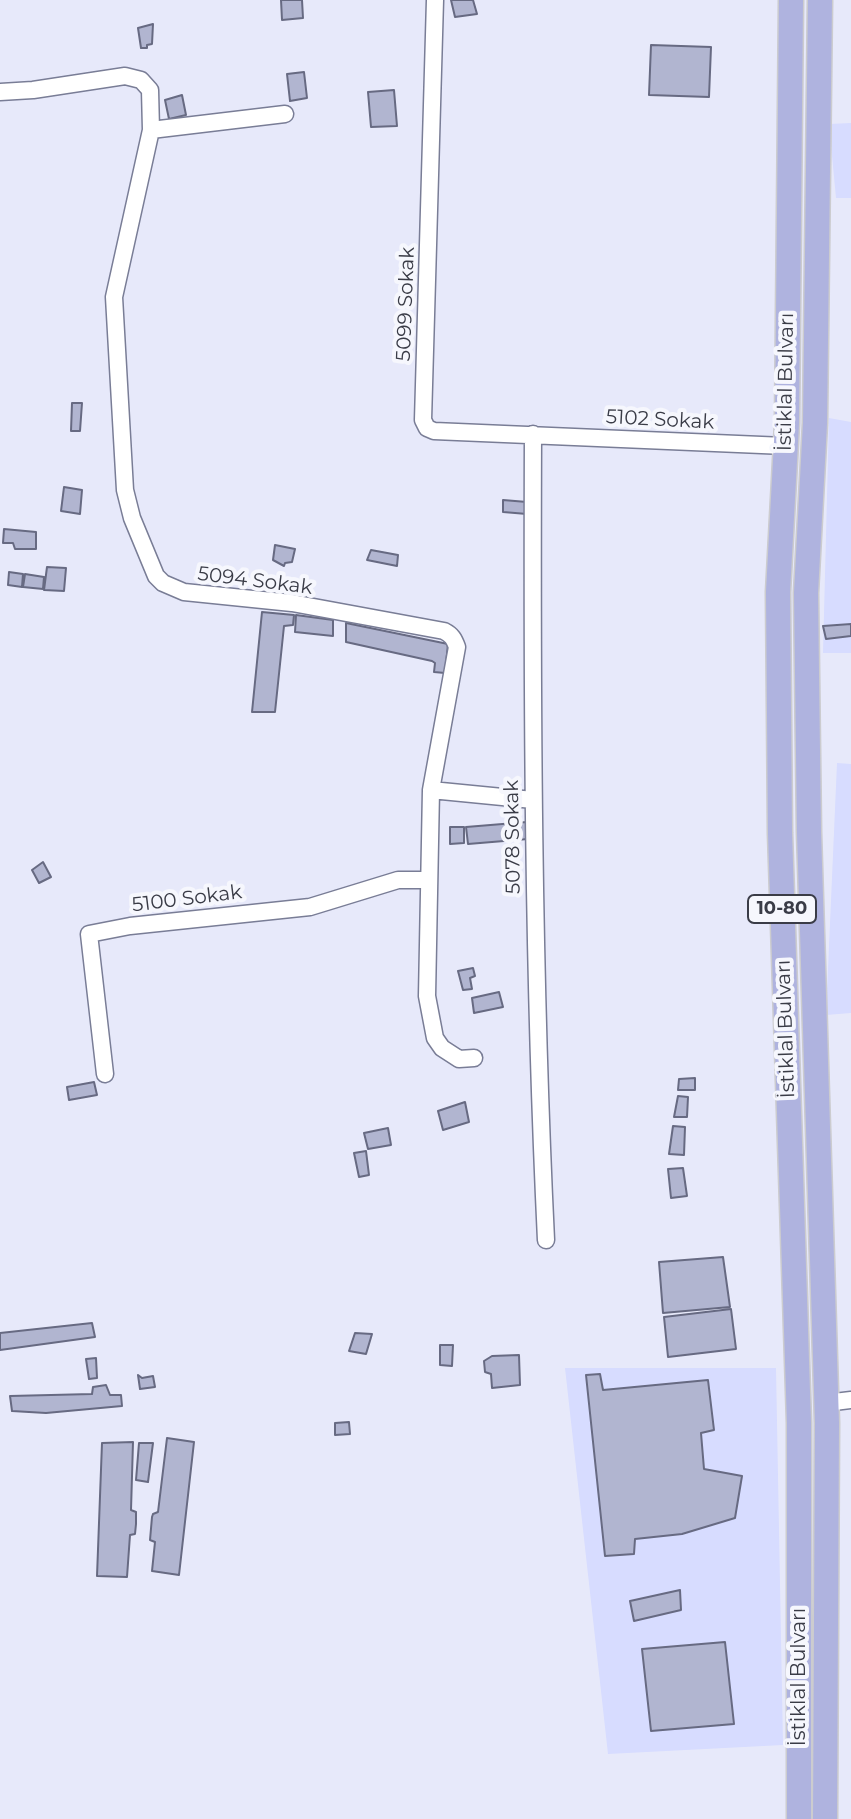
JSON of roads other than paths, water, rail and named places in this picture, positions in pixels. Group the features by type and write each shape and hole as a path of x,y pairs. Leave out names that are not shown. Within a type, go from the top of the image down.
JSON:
{"main road":[{"name":"İstiklal Bulvarı","path":"791,0 785,446 778,637 780,833 799,1423 799,1819"},
{"name":"İstiklal Bulvarı","path":"820,0 815,423 806,606 809,832 826,1403 825,1819"}],"street":[{"name":"5099 Sokak","path":"435,0 423,420 427,428 434,431 533,434"},
{"name":"5094 Sokak","path":"0,92 125,76 141,80 150,90 151,130 114,297 125,490 150,565 163,583 184,592 292,603 451,634 457,647 431,790 427,996 435,1038 450,1056 474,1058"},
{"path":"151,130 285,114"},
{"name":"5102 Sokak","path":"533,434 785,446"},
{"name":"5078 Sokak","path":"533,434 533,800 537,1044 546,1240"},
{"path":"431,790 533,800"},
{"name":"5100 Sokak","path":"105,1074 89,934 130,926 310,907 398,880 428,880"},
{"path":"826,1403 851,1400"}]}
